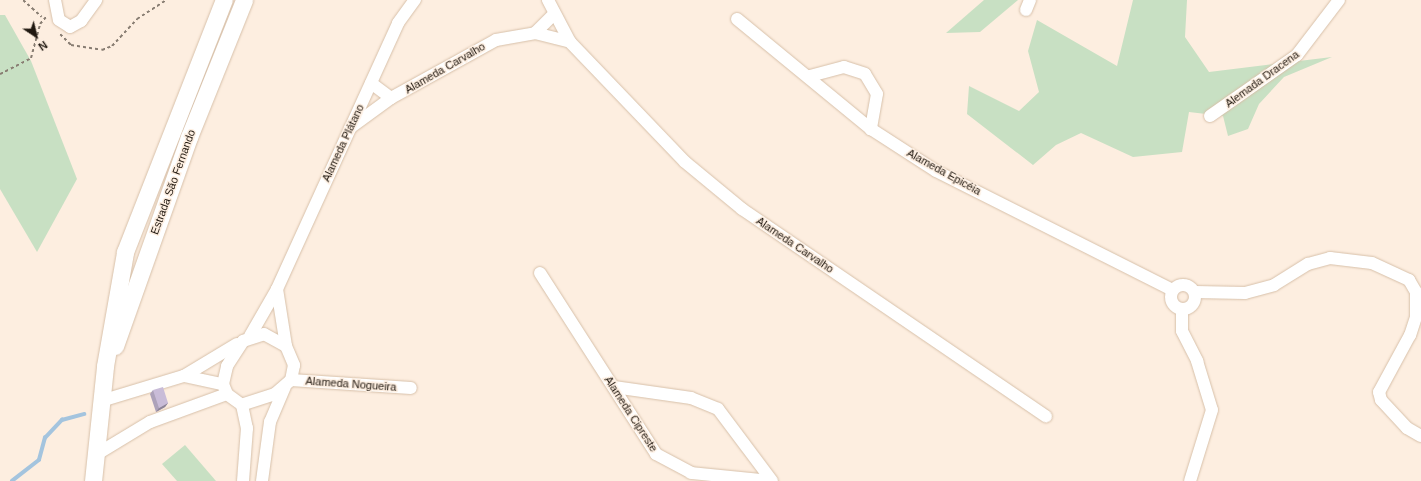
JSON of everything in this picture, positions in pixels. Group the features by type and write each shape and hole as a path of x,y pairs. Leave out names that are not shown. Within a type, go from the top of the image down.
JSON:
{"main road":[{"name":"Estrada São Fernando","path":"93,481 105,366 125,252 224,0"},
{"name":"Estrada São Fernando","path":"105,366 127,318 189,137 244,0"}],"street":[{"path":"55,0 57,17 70,27 76,26 96,0"},
{"name":"Alameda Plátano","path":"246,339 277,289 398,23 415,0"},
{"name":"Alameda Carvalho","path":"548,0 570,42 684,162 742,208 1046,416"},
{"name":"Alemada Dracena","path":"1210,116 1297,55 1339,0"},
{"path":"535,33 554,14"},
{"name":"Alameda Epicéia","path":"737,19 810,76 871,128 936,171 1173,290"},
{"name":"Alameda Carvalho","path":"350,128 391,98 468,52 496,40 535,33 570,42"},
{"path":"810,76 844,67 865,74 877,94 871,128"},
{"path":"370,83 391,98"},
{"path":"1182,310 1172,302 1173,290 1185,285 1195,292 1245,293 1274,285 1308,264 1330,258 1372,263 1409,280 1416,292 1416,317 1410,335 1379,392 1381,400 1406,428 1421,436"},
{"name":"Alameda Cipreste","path":"540,273 656,454 672,466 691,473 771,481"},
{"path":"262,481 270,422 288,384 294,365 286,346 277,289"},
{"path":"1182,310 1193,305 1195,292"},
{"path":"1182,310 1182,331 1197,361 1212,410 1190,481"},
{"path":"101,401 184,376 246,339 264,334 286,346"},
{"path":"225,389 227,366 246,339"},
{"path":"184,376 225,389 242,405 247,428 243,481"},
{"path":"242,405 288,384"},
{"name":"Alameda Nogueira","path":"288,384 411,388"},
{"path":"614,387 690,398 718,409 771,481"},
{"path":"96,454 150,422 225,389"}],"path":[{"path":"23,0 42,18 57,17 60,38 65,42 102,50 112,46 137,19 166,0"},
{"path":"0,74 31,58 42,18"}],"green space":[{"path":"984,0 1018,0 980,32 946,33"},
{"path":"1133,0 1187,0 1185,37 1209,72 1332,57 1284,77 1259,104 1248,129 1228,136 1223,116 1189,112 1182,152 1133,157 1081,133 1056,145 1033,165 967,114 969,86 1019,111 1039,92 1028,51 1037,20 1117,66"},
{"path":"0,15 5,15 31,61 77,179 37,252 0,189"},
{"path":"185,445 216,481 177,481 162,464"}],"building":[{"path":"163,387 168,403 159,408 153,390"}],"waterway":[{"path":"12,481 39,460 45,438 62,420 84,414"}]}
